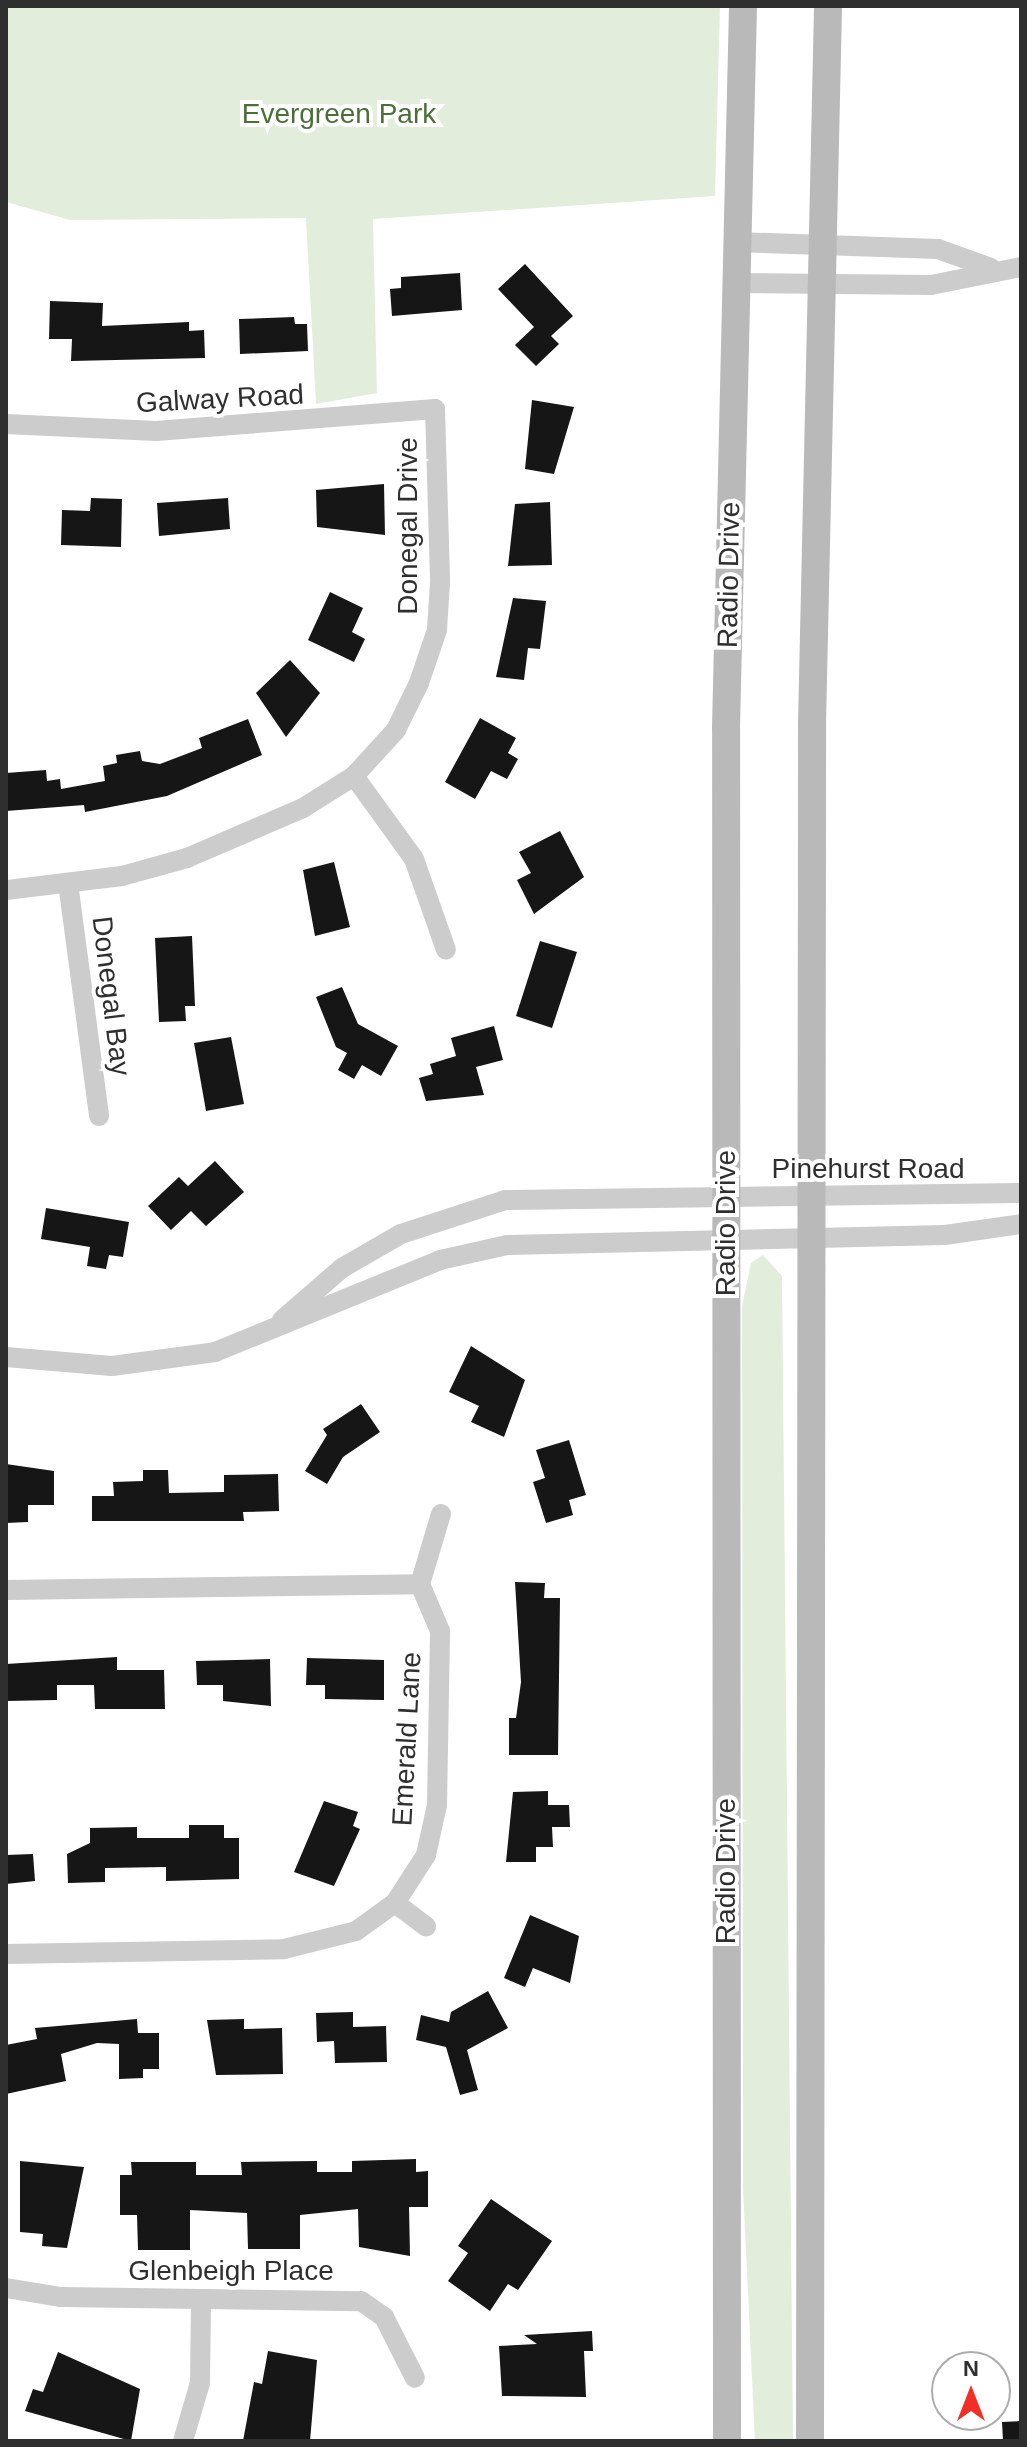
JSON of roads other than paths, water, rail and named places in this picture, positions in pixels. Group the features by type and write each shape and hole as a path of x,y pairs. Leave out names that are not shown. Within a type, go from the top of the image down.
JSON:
{"main road":[{"name":"Radio Drive","path":"727,2441 726,1196 735,283 743,6"},
{"path":"810,2441 811,1198 820,284 828,6"}],"street":[{"path":"737,242 955,251 991,268"},
{"path":"735,283 931,285 991,268 1021,267"},
{"name":"Galway Road","path":"6,424 156,431 435,409"},
{"name":"Donegal Drive","path":"6,890 122,876 239,839 354,776 396,730 437,630 435,409"},
{"path":"354,776 414,859 446,950"},
{"name":"Donegal Bay","path":"68,883 99,1116"},
{"name":"Pinehurst Road","path":"273,1328 342,1268 463,1209 560,1195 811,1198 1021,1193"},
{"name":"Pinehurst Road","path":"6,1357 112,1366 215,1352 485,1248 969,1233 1021,1224"},
{"path":"6,1590 420,1584 441,1514"},
{"name":"Emerald Lane","path":"6,1954 284,1949 356,1931 395,1903 426,1855 437,1805 440,1631 420,1584"},
{"path":"395,1903 426,1926"},
{"name":"Glenbeigh Place","path":"6,2288 201,2300 361,2301 384,2317 415,2378"},
{"path":"183,2441 200,2383 201,2300"}],"park label":[{"name":"Evergreen Park","path":"339,114"}]}
